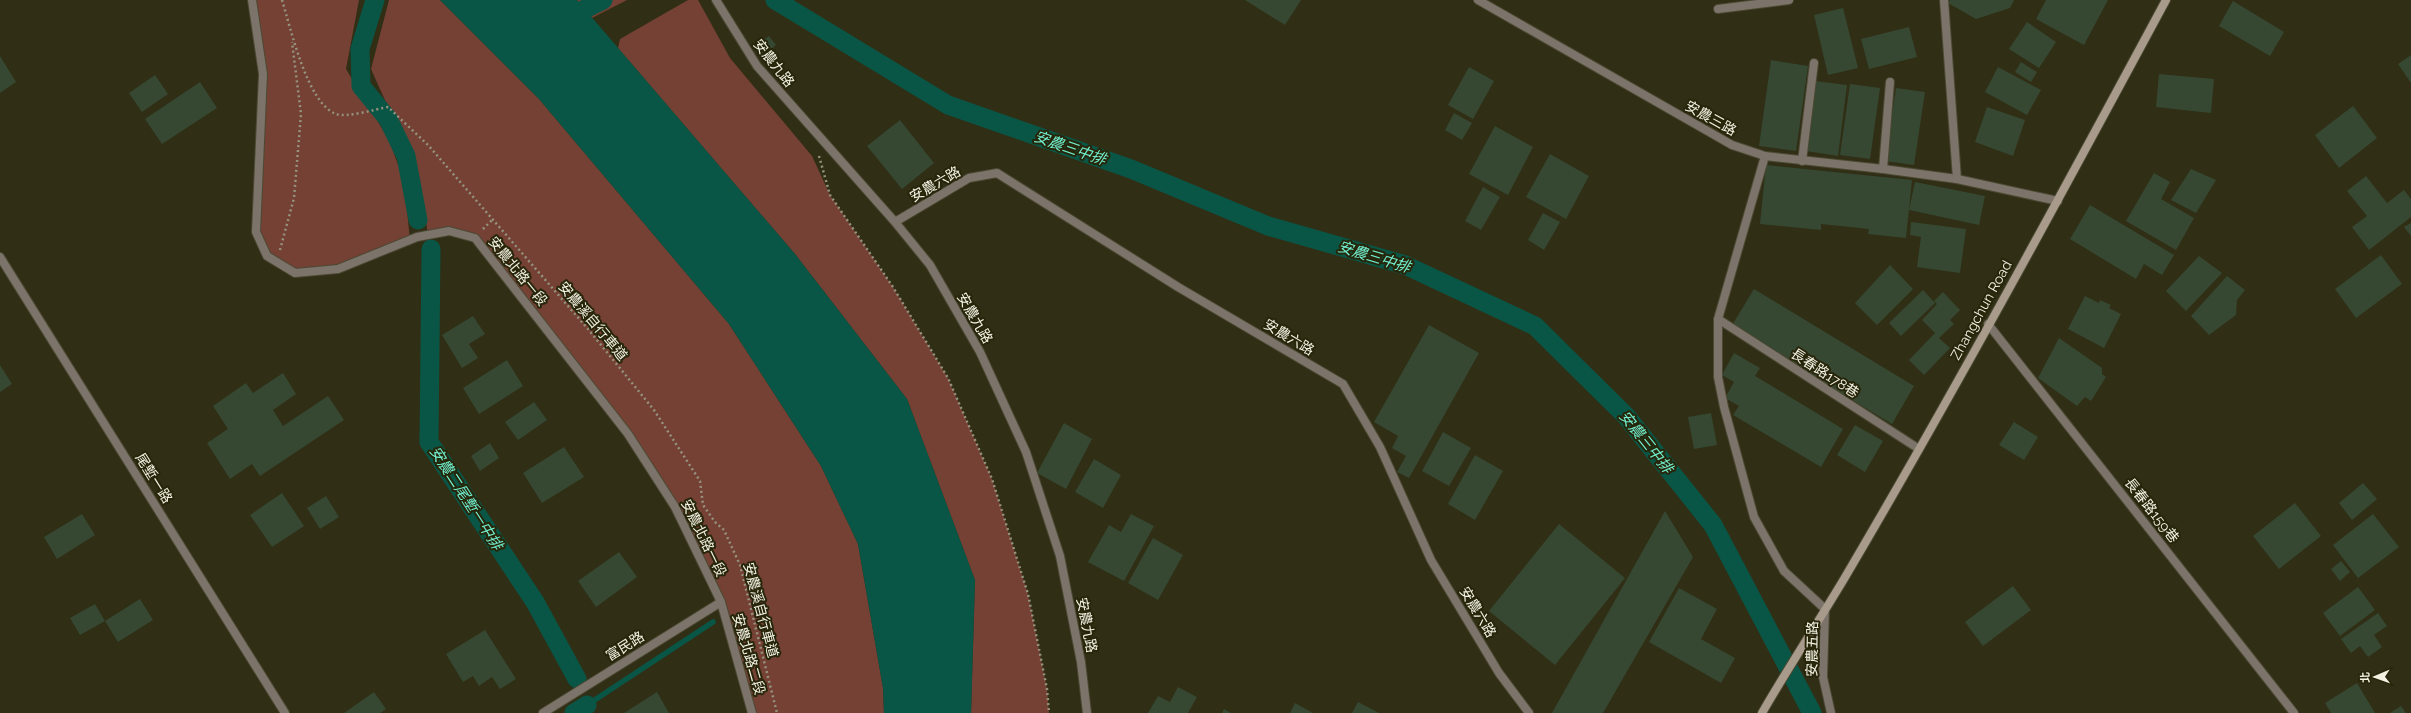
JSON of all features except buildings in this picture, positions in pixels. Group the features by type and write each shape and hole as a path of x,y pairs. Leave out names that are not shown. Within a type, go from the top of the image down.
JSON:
{"street":[{"name":"安農北路一段","path":"252,0 263,74 256,232 267,256 295,273 338,269 417,237 449,231 474,238 628,434 675,507 721,602"},
{"name":"安農九路","path":"716,0 756,66 895,222 930,266 980,352 1026,452 1060,556 1081,662 1087,713"},
{"name":"安農三路","path":"1478,0 1732,145 1765,156 1957,179 2058,201"},
{"path":"1718,9 1789,0"},
{"path":"1944,0 1957,179"},
{"name":"Zhangchun Road","path":"1762,713 1812,629 1826,609 1919,449 2058,201 2166,0"},
{"path":"1802,161 1814,63"},
{"path":"1883,169 1890,82"},
{"path":"1765,156 1718,319 1718,377 1724,407 1754,517 1784,571 1826,609"},
{"name":"安農六路","path":"895,222 969,178 997,173 1178,287 1343,384 1380,447 1431,560 1499,673 1529,713"},
{"name":"尾塹一路","path":"0,256 285,713"},
{"name":"長春路178巷","path":"1718,319 1919,449"},
{"name":"長春路159巷","path":"1988,324 2294,713"},
{"name":"富民路","path":"543,713 721,602"},
{"name":"安農北路二段","path":"721,602 752,713"},
{"name":"安農五路","path":"1826,609 1822,677 1831,713"}],"path":[{"name":"安農溪自行車道","path":"282,0 292,37 316,97 337,114 350,114 386,107 428,145 588,329 654,410 700,481 703,505 715,522 724,530 740,565 777,713"},
{"name":"安農溪自行車道","path":"277,262 294,198 301,114 292,37"},
{"path":"818,150 830,195 893,287 948,378 992,479 1028,594 1047,689 1049,713"}],"shaded area":[{"path":"252,0 359,0 346,69 389,140 404,181 410,240 338,269 295,273 267,256 256,232 263,74"},
{"path":"389,0 440,0 539,99 729,324 821,466 858,544 883,688 884,713 752,713 721,602 675,507 628,434 475,238 449,231 428,235 420,181 404,131 388,107 371,69"},
{"path":"577,0 627,0 592,18"},
{"path":"688,0 698,0 730,58 812,156 830,195 893,287 948,378 992,479 1028,594 1047,689 1049,713 971,713 975,580 907,399 795,254 618,48 620,39"}],"water":[{"path":"440,0 577,0 795,254 907,399 975,580 971,713 884,713 883,688 858,544 821,466 729,324 539,99"}],"waterway":[{"name":"安農二尾塹一中排","path":"375,0 360,49 361,86 388,119 406,156 418,220"},
{"name":"安農三中排","path":"561,21 603,0"},
{"name":"安農三中排","path":"775,0 948,105 1131,169 1268,226 1405,265 1535,326 1626,416 1713,525 1812,713"},
{"name":"安農二尾塹一中排","path":"431,249 429,442 535,602 577,679"},
{"path":"587,705 713,622"},
{"name":"安農二尾塹一中排","path":"574,713 587,705"}]}
